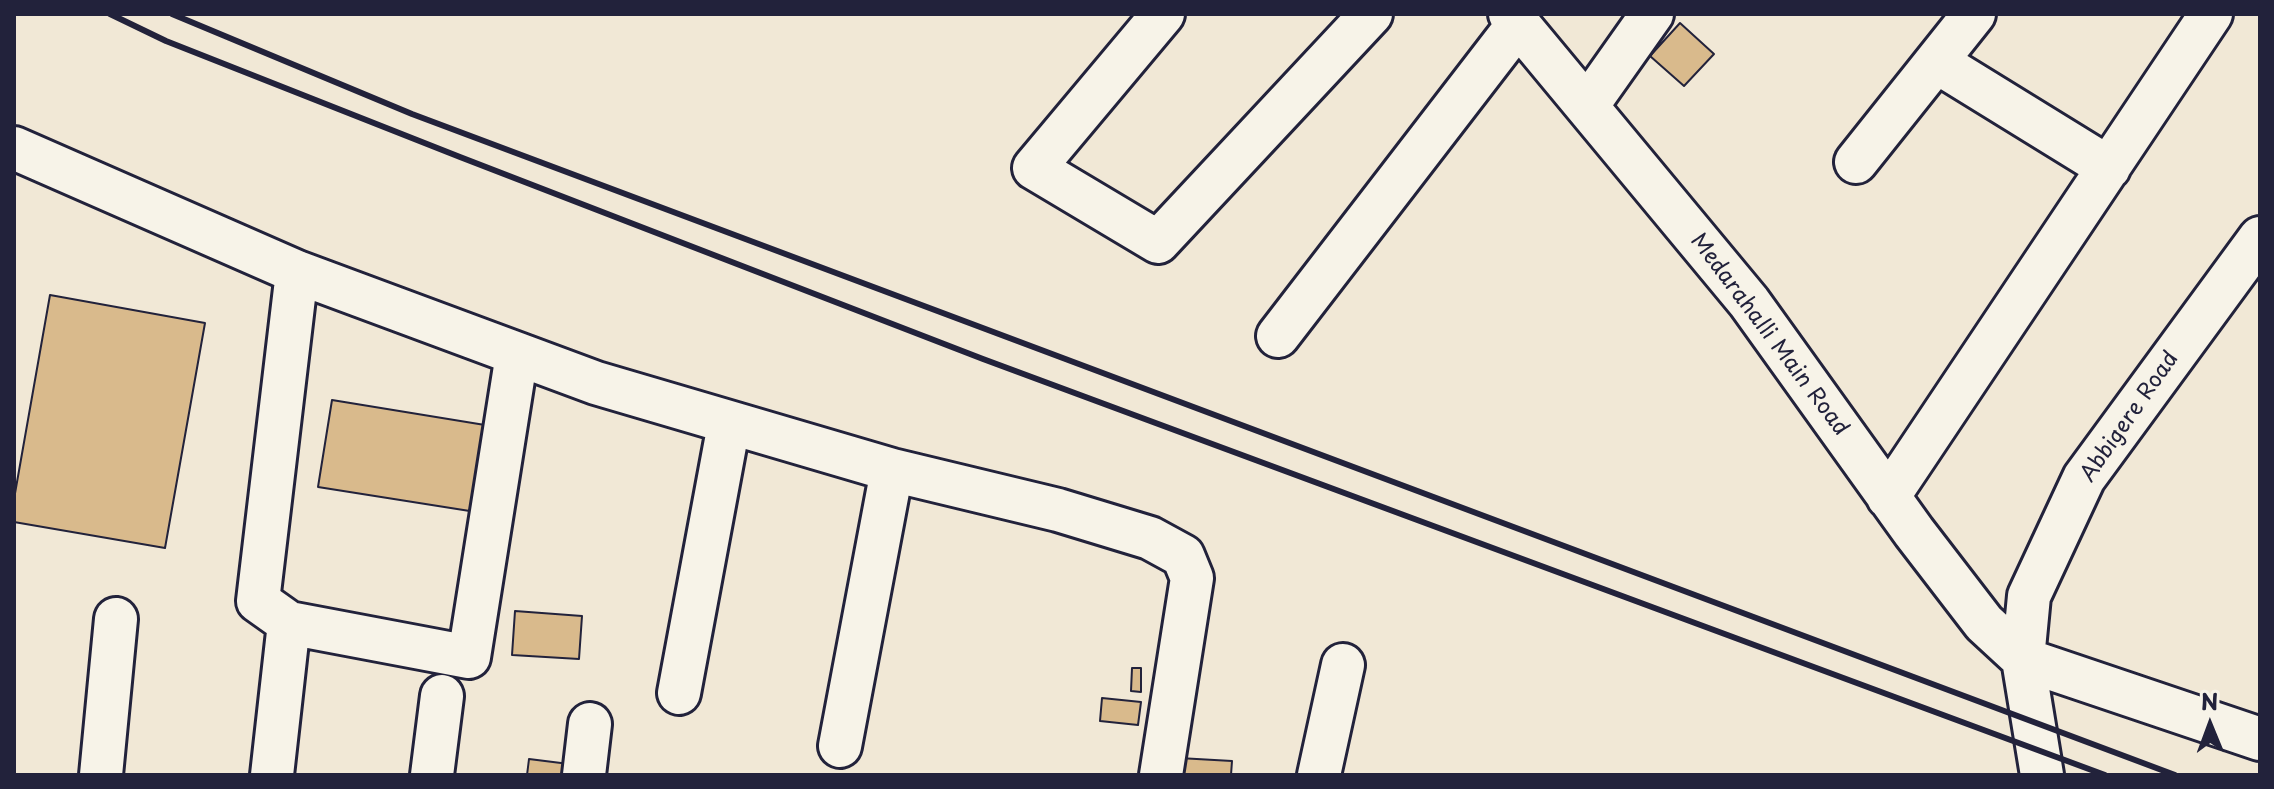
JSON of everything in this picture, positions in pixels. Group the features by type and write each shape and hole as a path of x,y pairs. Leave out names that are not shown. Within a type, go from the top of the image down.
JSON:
{"street":[{"path":"1163,14 1034,168 1158,242 1371,14"},
{"path":"1587,106 1652,14"},
{"path":"1856,162 1974,14"},
{"path":"1888,497 2211,14"},
{"path":"1278,336 1514,17"},
{"name":"Medarahalli Main Road","path":"1514,17 1749,302 1888,497 1984,623 2023,659"},
{"path":"1937,62 2109,168"},
{"path":"14,148 297,272 596,383 892,470 1058,510 1150,538 1183,556 1192,578 1161,775"},
{"name":"Abbigere Road","path":"2042,775 2023,659 2029,596 2084,478 2260,238"},
{"path":"297,272 258,601 289,623 469,657 517,354"},
{"path":"679,693 729,424"},
{"path":"840,746 892,470"},
{"path":"101,775 116,619"},
{"path":"272,775 289,623"},
{"path":"2023,659 2260,739"},
{"path":"1319,775 1343,665"},
{"path":"432,775 442,696"},
{"path":"584,775 590,724"}],"building":[{"path":"1680,23 1714,54 1684,86 1650,56"},
{"path":"50,295 205,323 165,548 14,522 14,499"},
{"path":"332,400 491,426 476,512 318,487"},
{"path":"515,611 582,616 579,659 512,655"},
{"path":"1132,668 1141,668 1141,692 1131,691"},
{"path":"1102,698 1141,702 1138,725 1100,721"},
{"path":"1179,758 1232,761 1231,775 1178,775"},
{"path":"529,759 577,765 576,775 527,775"}],"railway":[{"path":"110,14 166,41 983,359 2105,775"},
{"path":"172,14 412,114 2175,775"}]}
